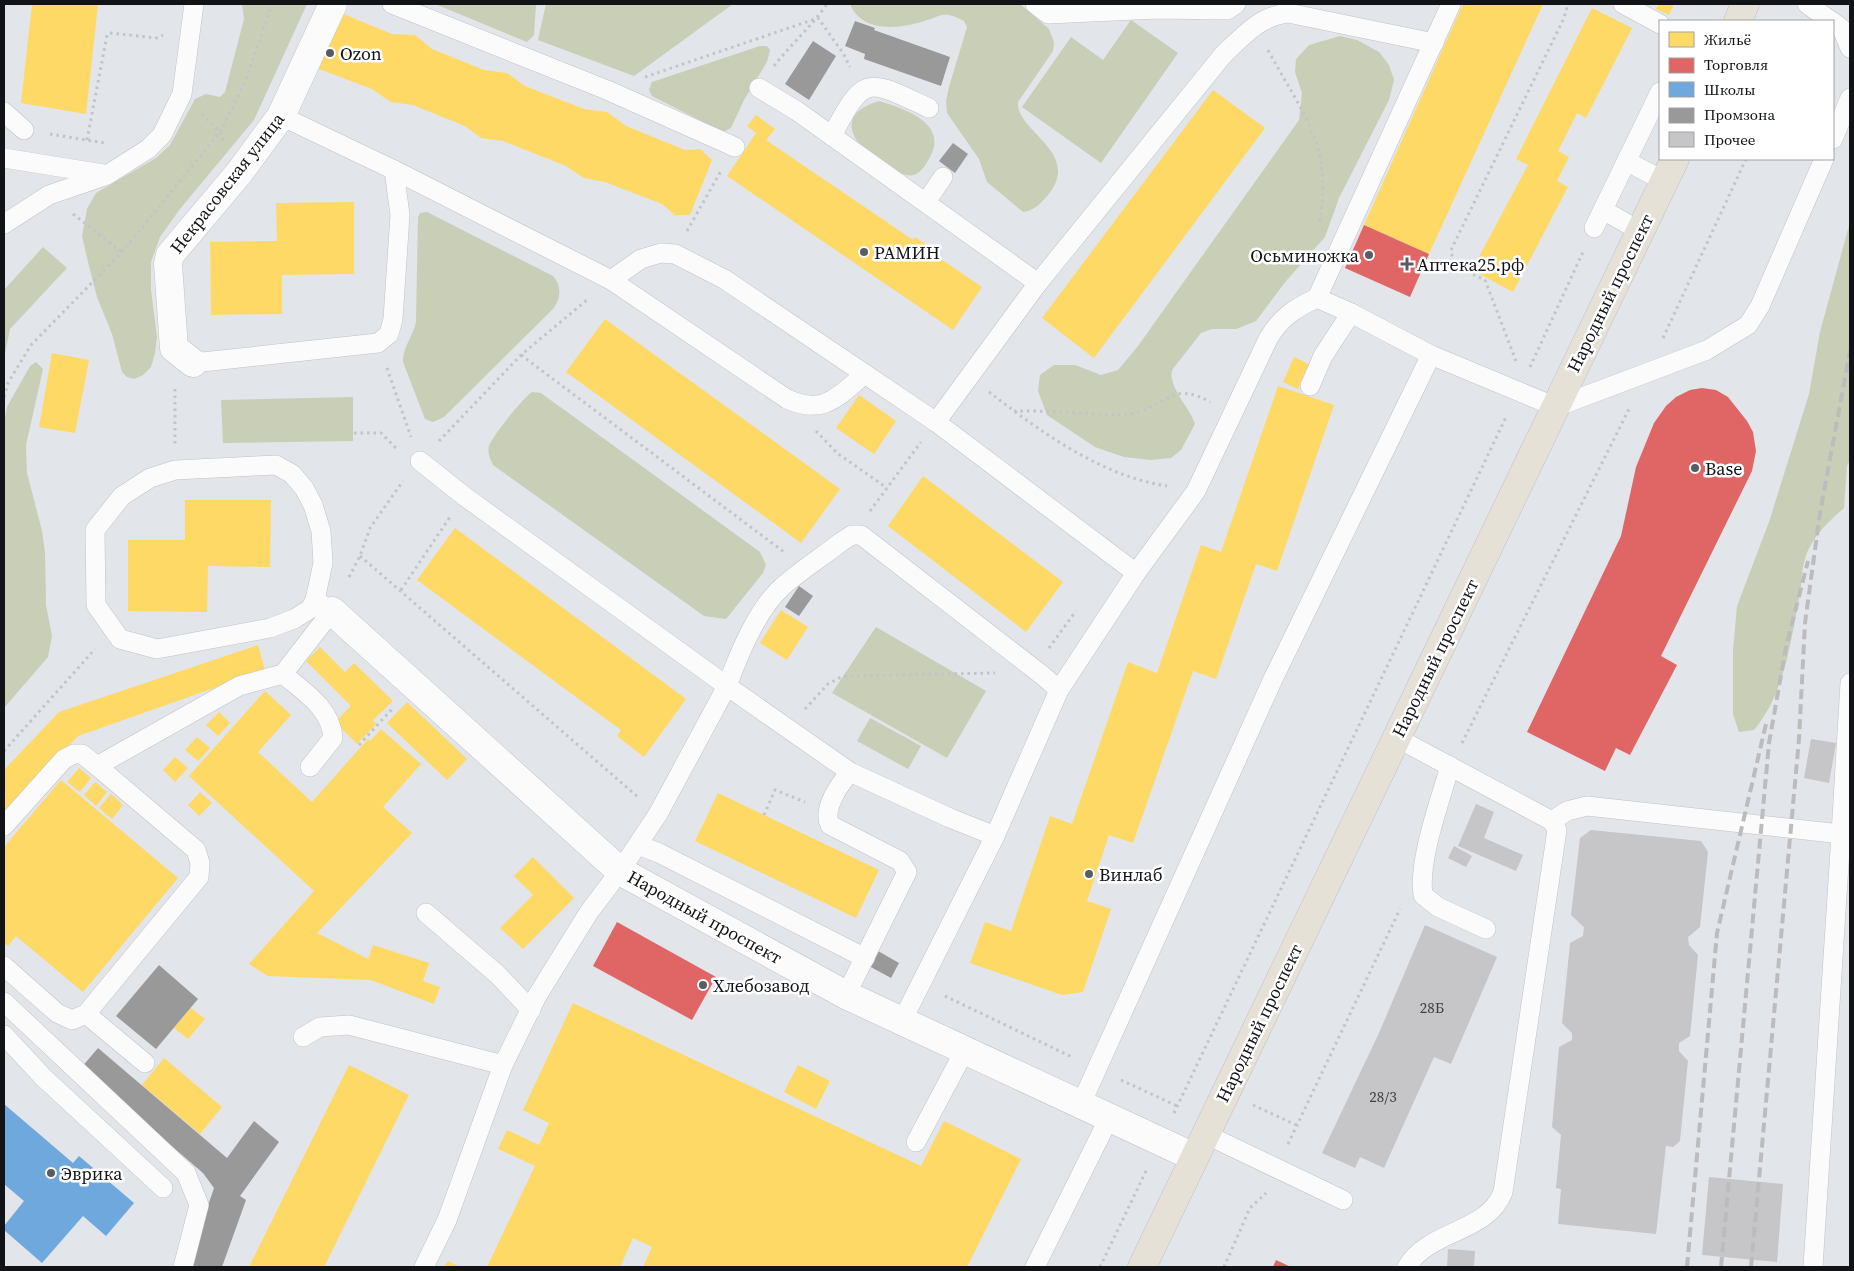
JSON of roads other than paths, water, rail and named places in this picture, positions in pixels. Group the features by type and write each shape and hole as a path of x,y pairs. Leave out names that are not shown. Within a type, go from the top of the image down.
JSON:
{"main road":[{"path":"1738,20 1745,4"},
{"name":"Народный проспект","path":"1142,1267 1669,170"}],"street":[{"name":"Некрасовская улица","path":"184,356 168,264 170,256 239,173 281,116 333,4"},
{"name":"Народный проспект","path":"323,606 378,651 414,687 620,871 846,995 1161,1141 1199,1146"}],"lane":[{"path":"4,224 49,195 107,174 148,149 162,135 182,94 194,4"},
{"path":"392,4 607,90 735,147"},
{"path":"1035,4 1048,14 1232,7 1240,38"},
{"path":"902,1021 995,836 1059,690 1136,573 1196,491 1278,322 1299,306 1317,298 1451,4"},
{"path":"1624,4 1659,23"},
{"path":"1807,4 1829,20"},
{"path":"936,422 1038,283 1223,55 1254,25 1274,14 1288,13 1434,43"},
{"path":"1834,23 1842,29 1850,48"},
{"path":"832,136 849,104 862,91 871,86 883,87 929,108"},
{"path":"759,88 832,136 1038,283"},
{"path":"1834,137 1850,98"},
{"path":"1594,228 1658,103"},
{"path":"4,112 24,130"},
{"path":"281,116 394,170 611,280 787,399 801,406 811,407 830,402 866,374"},
{"path":"4,158 107,174"},
{"path":"1317,298 1352,313 1431,355 1521,386 1556,406 1707,350 1748,325 1760,306 1824,160"},
{"path":"1628,162 1669,170"},
{"path":"184,356 378,342 389,334 393,319 400,215 394,170"},
{"path":"926,202 943,177"},
{"path":"1603,210 1640,231"},
{"path":"611,280 641,259 661,253 675,254 724,279 936,422 1136,573"},
{"path":"1310,386 1323,356 1352,313"},
{"path":"1081,1104 1098,1070 1272,679 1431,355"},
{"path":"420,461 464,496 727,686 790,728 850,772 950,818 995,836"},
{"path":"97,766 238,686 283,674 323,606 323,563 320,531 313,505 304,488 292,474 276,465 175,470 150,478 122,496 95,530 96,605 120,639 157,649 270,628 310,609 323,606"},
{"path":"424,1267 447,1220 503,1065 530,1010 589,912 620,871 658,814 727,686 752,627 782,587 852,536 861,535 1034,668 1059,690"},
{"path":"283,674 318,704 332,729 333,738 310,767"},
{"path":"1813,1267 1850,683"},
{"path":"1397,738 1552,822 1557,830 1504,1192 1500,1202 1485,1216 1421,1249 1407,1267"},
{"path":"4,826 64,759 74,754 82,754 196,850 200,863 199,877 86,1014 72,1020 57,1013 4,966"},
{"path":"1450,766 1426,852 1421,877 1422,895 1438,907 1486,929"},
{"path":"846,995 907,872 900,861 830,825 828,812 840,784 850,772"},
{"path":"1552,822 1567,812 1587,806 1841,834"},
{"path":"638,845 659,853 865,958"},
{"path":"426,913 498,975 530,1010"},
{"path":"4,1002 186,1173 199,1205 183,1267"},
{"path":"86,1014 145,1063"},
{"path":"303,1037 320,1027 349,1025 503,1065"},
{"path":"4,1035 44,1078 163,1188"},
{"path":"916,1142 965,1050"},
{"path":"1035,1267 1110,1118"},
{"path":"1199,1146 1343,1200"}],"railway":[{"path":"1751,1267 1799,739 1805,623 1820,513 1850,351"},
{"path":"1721,1267 1769,743 1786,647 1808,561"},
{"path":"1687,1267 1717,933 1766,724"}],"place":[{"name":"Ozon","path":"330,53"},
{"name":"РАМИН","path":"864,252"},
{"name":"Осьминожка","path":"1369,255"},
{"name":"Аптека25.рф","path":"1407,264"},
{"name":"Base","path":"1695,468"},
{"name":"Винлаб","path":"1089,874"},
{"name":"Хлебозавод","path":"703,985"},
{"name":"Эврика","path":"51,1173"}]}
